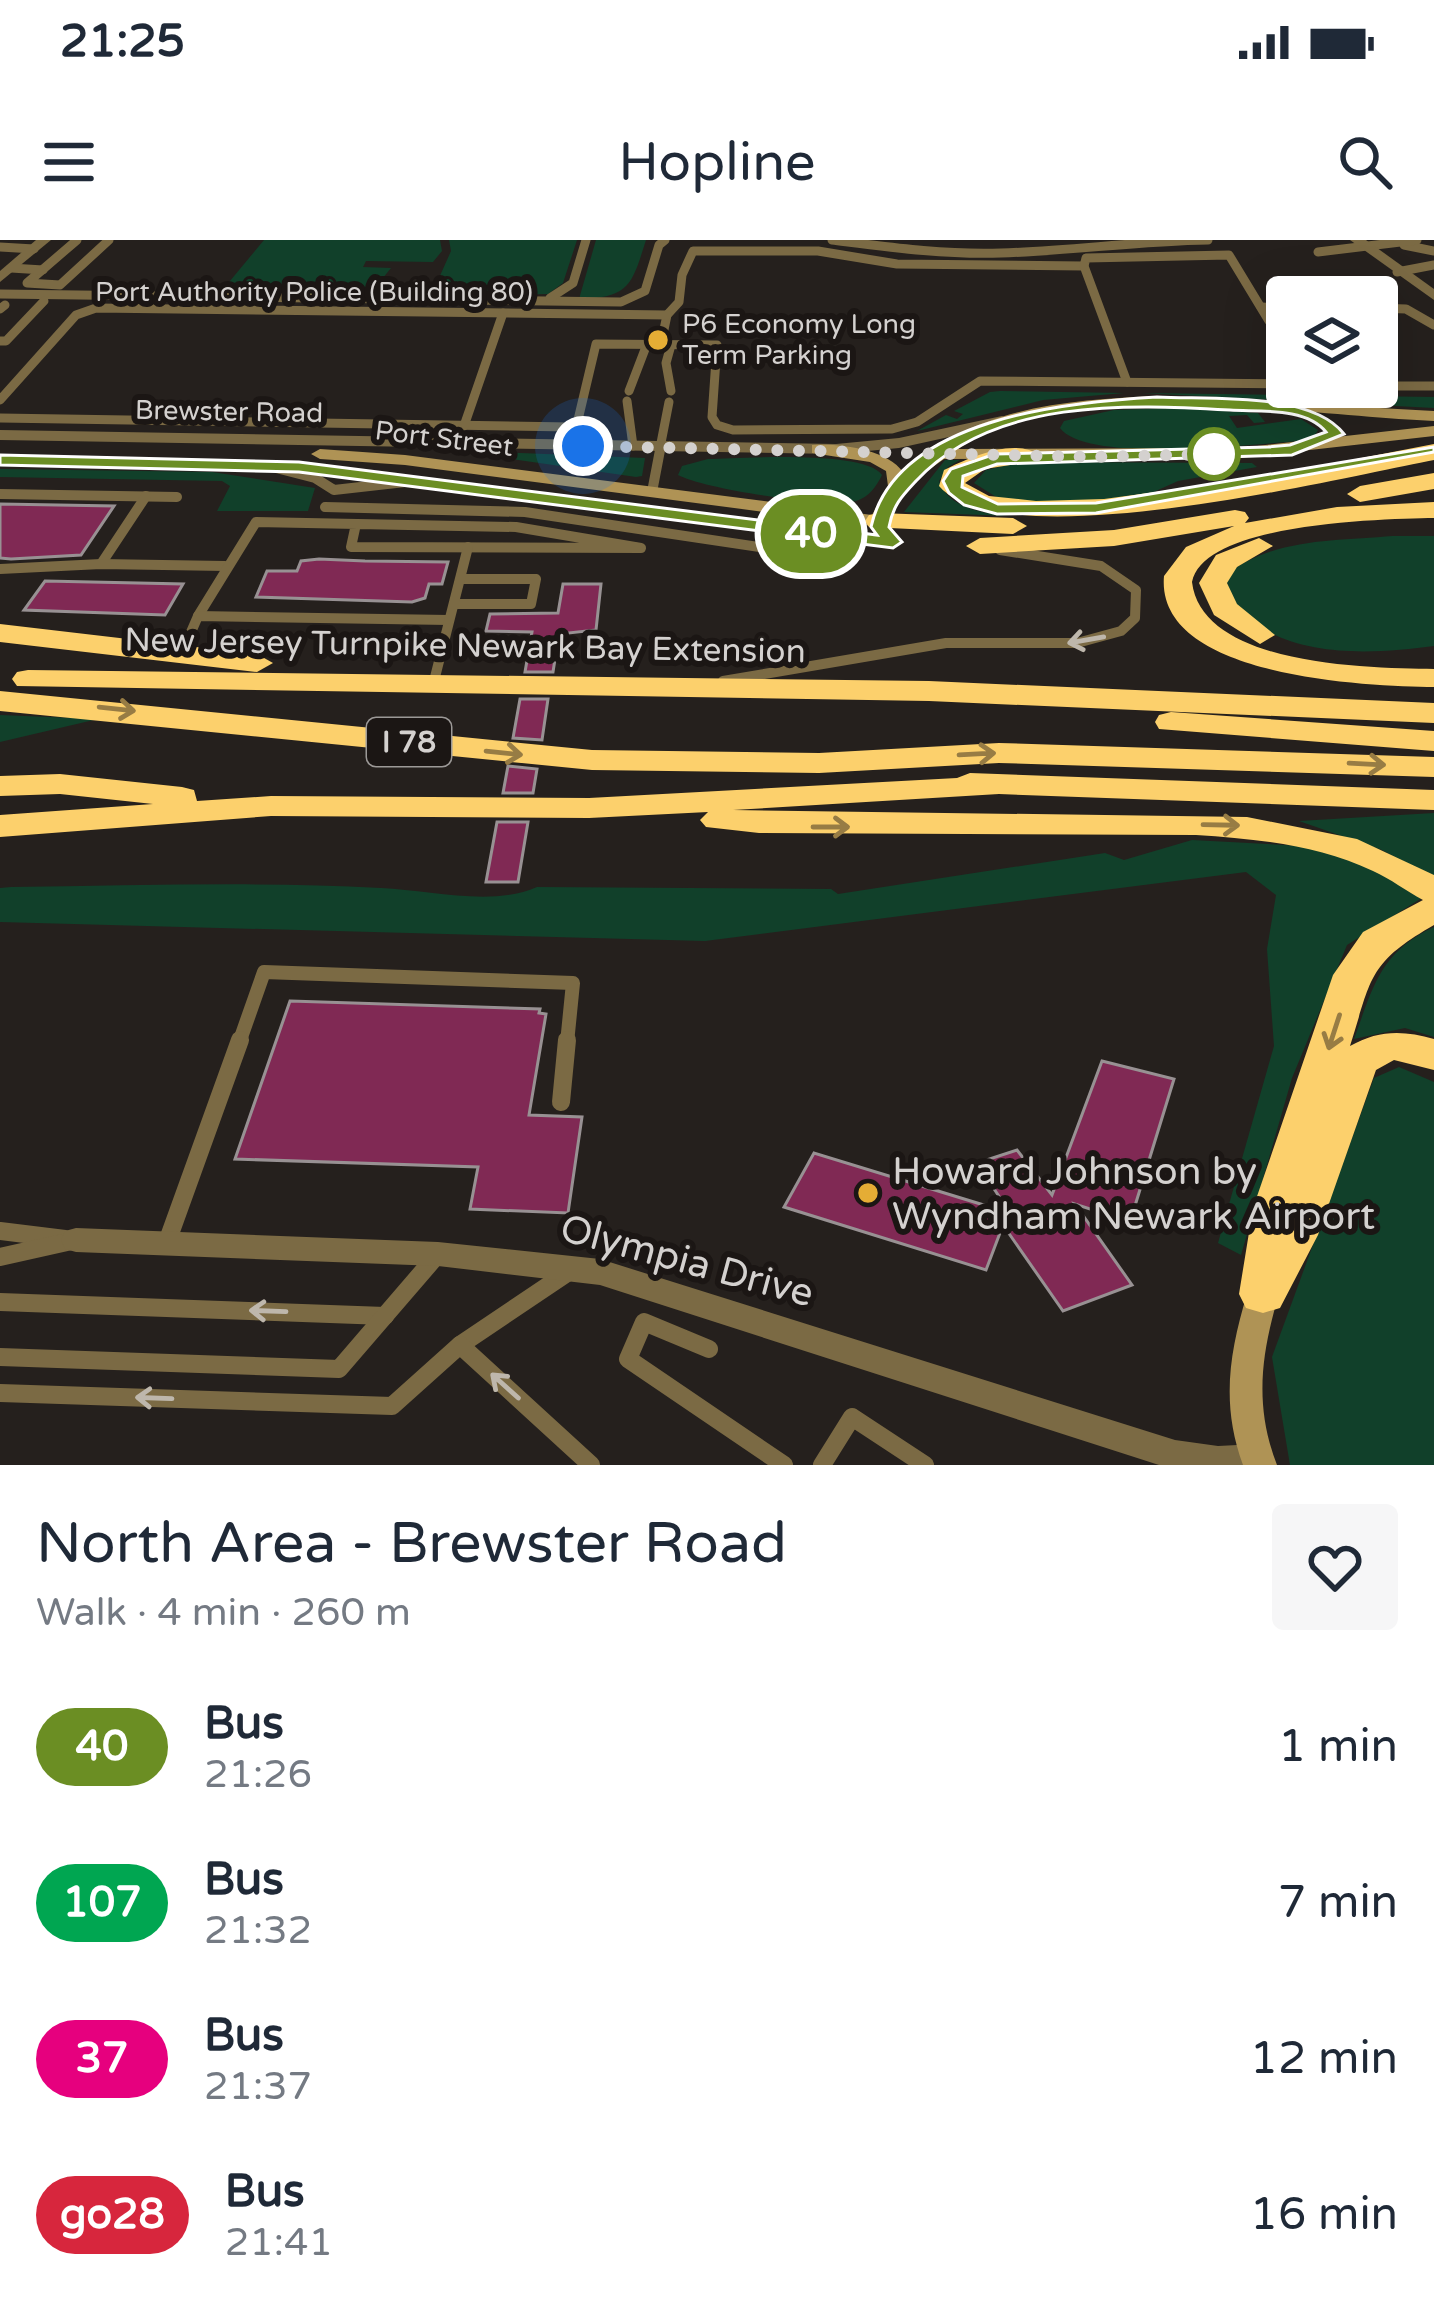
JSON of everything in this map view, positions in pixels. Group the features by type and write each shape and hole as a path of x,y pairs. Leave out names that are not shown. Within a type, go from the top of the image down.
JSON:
{"highway":[{"path":"1027,456 971,465 953,476 952,486 979,505 1042,511 1137,503 1434,449"},
{"path":"886,532 1092,522 1434,468"},
{"path":"886,532 968,546 1114,538 1434,481"},
{"path":"1269,512 1374,498 1434,498"},
{"path":"1434,510 1349,515 1237,535 1198,550 1179,571 1180,598 1204,626 1246,650 1302,668 1434,678"},
{"path":"1237,535 1317,525 1434,524"},
{"path":"1434,524 1262,546 1226,561 1213,583 1215,596 1230,616 1290,647 1353,658 1434,655"},
{"path":"0,633 434,685"},
{"path":"0,652 434,685"},
{"name":"New Jersey Turnpike Newark Bay Extension","path":"0,679 929,691"},
{"name":"I 78","path":"929,691 1216,681 1434,690"},
{"path":"929,691 1434,713"},
{"name":"I 78","path":"929,691 1229,729 1434,741"},
{"name":"I 78","path":"0,701 114,709 526,755 818,763 999,753 1434,766"},
{"path":"589,808 818,763"},
{"name":"I 78","path":"818,763 991,786 1434,800"},
{"path":"0,786 60,784 271,806"},
{"path":"0,826 271,806 589,808 991,786"},
{"path":"0,852 271,806"},
{"path":"589,808 800,827 1247,826 1347,849 1399,869 1434,891"},
{"path":"1263,1294 1276,1208 1353,975 1366,952 1389,932 1434,909"},
{"path":"1263,1294 1295,1235 1358,1062 1374,1051 1398,1045 1434,1055"}],"main road":[{"name":"Brewster Road","path":"886,532 897,486 935,454 973,433 1063,407 1157,401 1434,416"},
{"path":"1063,407 1042,423 1050,440 1070,449 1127,457"},
{"path":"1291,409 1325,420 1336,434 1292,450"},
{"name":"Brewster Road","path":"935,454 1127,457 1292,450 1434,431"},
{"name":"Port Street","path":"0,448 342,455 652,492 886,532"},
{"path":"818,449 884,461 894,469 897,486"},
{"name":"Port Street","path":"0,460 265,465 886,532"},
{"path":"370,475 406,471 529,476"},
{"path":"481,490 531,486 632,499 652,492"},
{"path":"1258,1462 1242,1402 1242,1363 1263,1294"}],"street":[{"path":"6,273 39,244"},
{"path":"1364,244 1434,296"},
{"name":"Brewster Road","path":"818,449 899,443 1016,418"},
{"name":"Brewster Road","path":"0,435 935,454"},
{"name":"Olympia Drive","path":"76,1240 438,1254 574,1268 642,1283 1175,1455 1258,1462"}],"lane":[{"path":"77,240 27,284 60,285 109,240"},
{"path":"540,302 573,284 586,240"},
{"path":"0,294 540,302 636,298 646,289 658,245 665,240"},
{"path":"832,240 908,250 1010,254 1118,242 1208,240"},
{"path":"1402,244 1417,240"},
{"path":"0,247 39,244"},
{"path":"1318,252 1364,244 1402,244 1434,251"},
{"path":"652,492 670,397 667,315 679,302 682,275 694,251 818,251 897,264 1084,266"},
{"path":"1025,266 1093,256 1229,255 1266,316"},
{"path":"1093,256 1086,258 1084,266 1127,382"},
{"path":"1397,272 1434,265"},
{"path":"6,273 43,269"},
{"path":"2,343 44,301"},
{"path":"1261,307 1266,307"},
{"name":"Port Authority Police (Building 80)","path":"0,400 76,314 96,308 667,315"},
{"path":"1398,309 1434,325"},
{"path":"464,426 503,313"},
{"path":"0,418 574,426 596,344 717,345 712,417 717,425 733,430 892,429 916,422 980,380 1266,385"},
{"path":"633,446 628,396 647,344"},
{"path":"1398,386 1434,386"},
{"path":"265,465 315,478 334,490 416,481"},
{"path":"317,524 334,490 370,475"},
{"path":"0,494 177,497"},
{"path":"101,564 146,496"},
{"path":"325,507 525,512 779,550"},
{"path":"0,569 101,564 225,566 238,560 256,522 516,527 641,548 351,547 356,524"},
{"path":"683,688 946,643 1094,641 1120,631 1135,618 1136,590 1110,570 968,546"},
{"path":"434,685 467,547"},
{"path":"182,653 225,566"},
{"path":"454,604 531,604 536,579 461,579"},
{"path":"198,616 449,620"},
{"path":"166,1245 264,972 574,983 561,1102"},
{"path":"0,1231 76,1240"},
{"path":"0,1257 76,1240"},
{"path":"0,1357 339,1369 438,1254"},
{"path":"0,1393 392,1406 460,1346 574,1268"},
{"path":"0,1302 385,1316"},
{"path":"709,1348 644,1322 628,1359 784,1465"},
{"path":"460,1346 591,1465"},
{"path":"822,1465 852,1417 925,1465"}],"green space":[{"path":"264,240 440,240 442,251 433,262 366,261 363,267 391,268 370,294 220,293"},
{"path":"449,240 577,240 563,283 548,294 431,296 451,251"},
{"path":"596,240 646,240 626,286 609,296 579,299"},
{"path":"990,392 1124,393 1043,400 917,431 946,415 957,419 963,414 954,411"},
{"path":"1141,393 1266,395 1266,399"},
{"path":"1398,397 1434,397 1434,408 1398,406"},
{"path":"1114,410 1258,413 1265,422 1254,423 1247,415 1229,416 1237,428 1301,419 1318,430 1313,438 1299,441 1135,449 1076,439 1060,428 1064,421"},
{"path":"448,450 645,458 642,476 636,477"},
{"path":"708,459 828,459 871,467 882,475 865,497 841,502 738,491 678,475 682,466"},
{"path":"945,460 960,460 939,481 950,498 968,508 1009,516 904,512"},
{"path":"1021,462 1252,463 1257,467 1178,481 1147,495 1046,505 1001,500 974,483 986,470"},
{"path":"0,469 212,472 315,488 308,511 217,511 230,486 222,481 0,477"},
{"path":"1434,536 1434,646 1332,650 1282,638 1241,611 1225,576 1262,554 1283,548"},
{"path":"0,715 98,719 0,742"},
{"path":"1434,813 1434,878 1382,850 1299,821"},
{"path":"1192,840 1302,846 1356,858 1425,896 1347,945 1292,1078 1241,1255 1218,1243 1274,1046 1267,949 1276,895 1246,872 705,941 0,922 0,888 11,887 289,885 481,897 537,887 831,889 838,894 1105,853 1124,860"},
{"path":"1434,927 1434,1037 1405,1028 1354,1039 1373,987 1390,960"},
{"path":"1399,1067 1434,1082 1434,1465 1290,1465 1272,1357 1374,1078"}],"building":[{"path":"0,504 114,506 81,555 11,559 0,558"},
{"path":"301,561 448,562 442,584 429,584 425,598 412,602 256,597 267,571 297,571"},
{"path":"45,581 183,584 165,615 24,610"},
{"path":"563,584 601,584 596,630 559,634 553,672 525,672 532,632 486,631 490,614 558,613"},
{"path":"520,699 548,699 542,740 513,738"},
{"path":"508,766 537,769 533,793 503,793"},
{"path":"497,822 528,822 518,882 486,882"},
{"path":"290,1001 540,1009 539,1013 546,1014 529,1115 582,1117 568,1213 470,1209 478,1167 235,1159"},
{"name":"Howard Johnson by Wyndham Newark Airport","path":"1102,1061 1174,1079 1130,1222 1075,1204 1132,1285 1063,1311 1003,1225 986,1270 784,1207 814,1153 1010,1213 977,1163 1017,1150 1052,1195"}],"bus line":[{"name":"40","path":"0,460 299,467 893,542 880,527 885,505 897,486 926,461 987,427 1063,407 1157,401 1291,409 1325,420 1336,434 1330,440 1268,452 995,459 957,472 952,486 958,494 997,509 1096,508 1434,452"}],"place":[{"name":"P6 Economy Long Term Parking","path":"658,340"},
{"name":"Howard Johnson by Wyndham Newark Airport","path":"868,1193"}],"route":[{"path":"583,446 1094,457 1214,454"}]}
